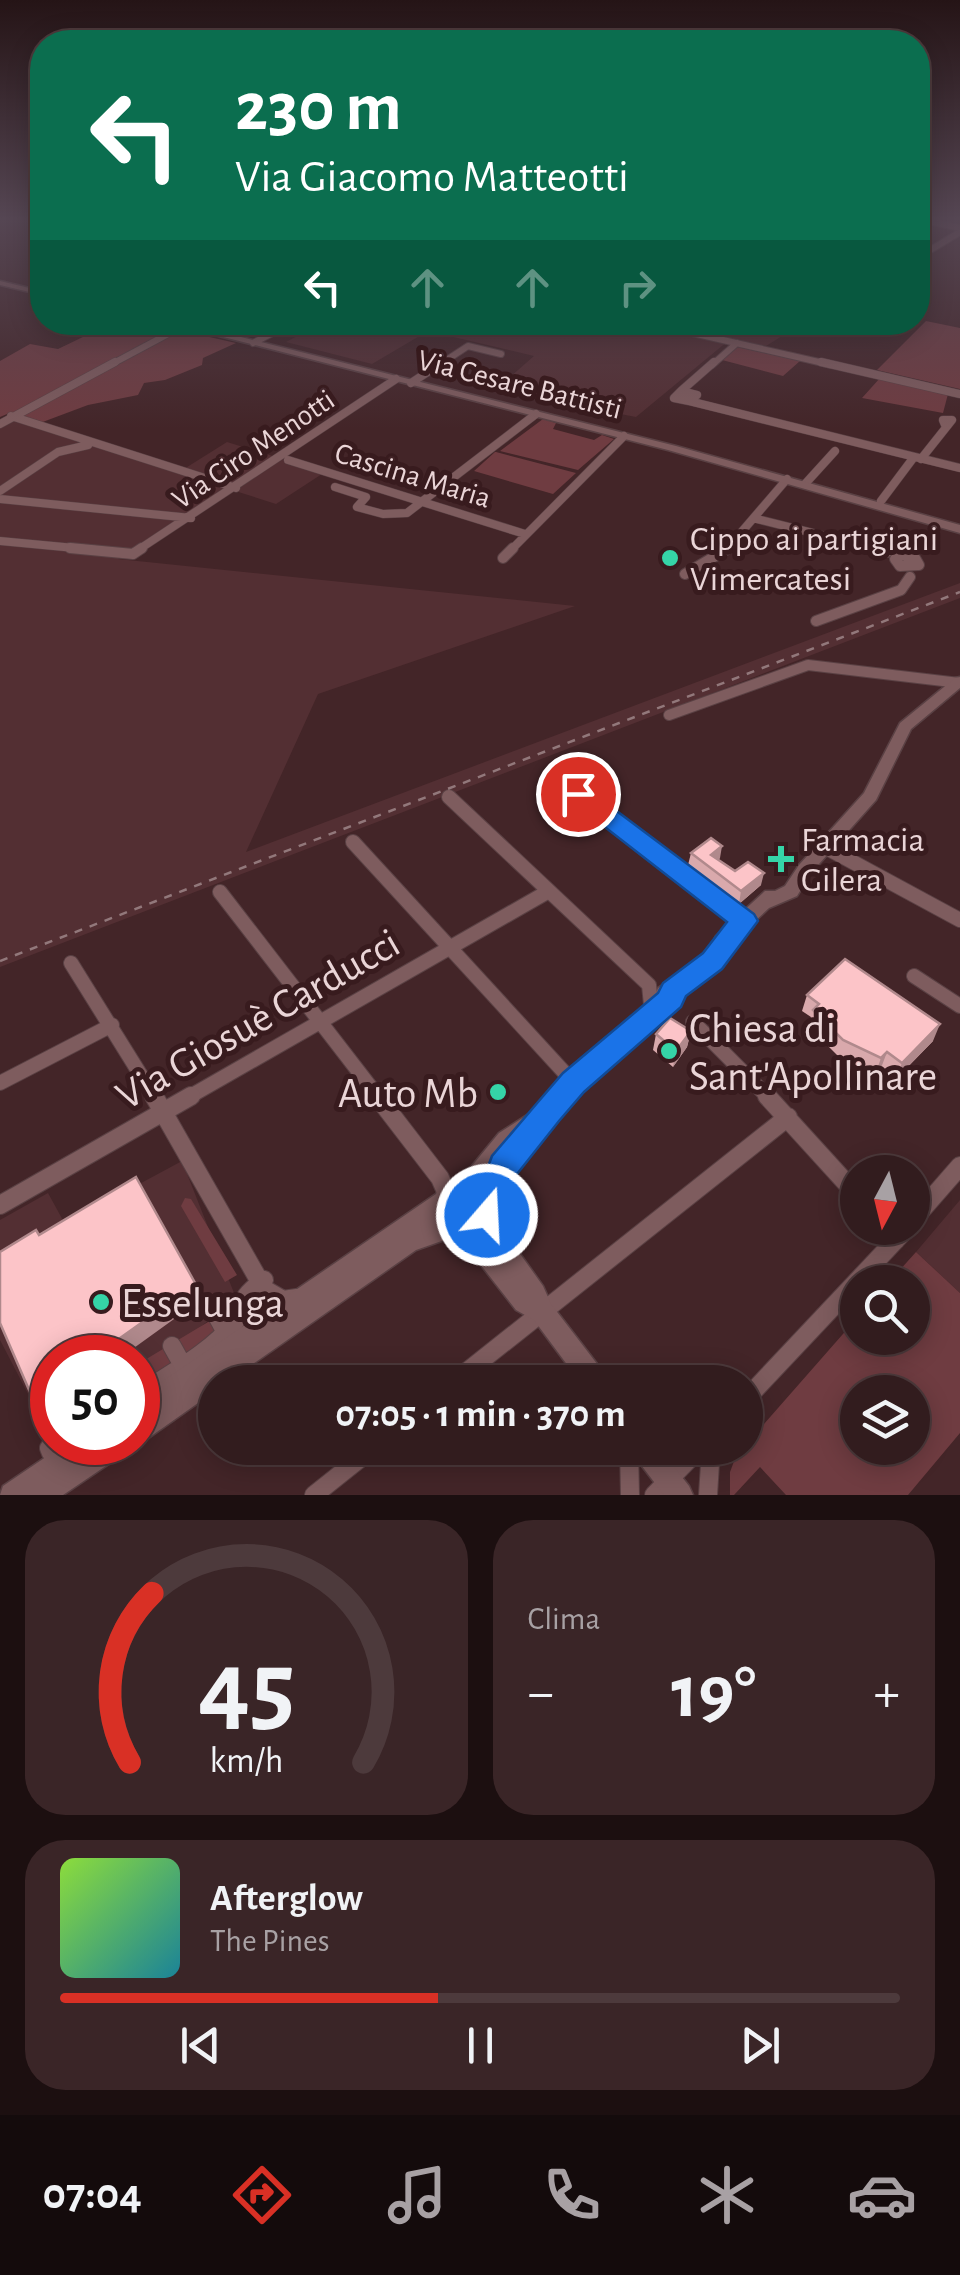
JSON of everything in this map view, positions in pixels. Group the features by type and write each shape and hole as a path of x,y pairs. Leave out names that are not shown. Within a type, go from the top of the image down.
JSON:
{"main road":[{"name":"Via Cesare Battisti","path":"222,335 624,436 960,528"},
{"path":"574,1083 579,1070 650,1004 712,961 727,937 765,903 790,891 870,796 905,726 959,682"},
{"path":"160,1415 409,1242 478,1225 488,1210 504,1166 548,1112 574,1083 671,999 672,991"},
{"path":"160,1397 479,1174 506,1140 548,1112"},
{"path":"450,1194 478,1189 494,1236 535,1294 542,1312 582,1365"},
{"path":"450,1194 444,1215 524,1302 542,1312"},
{"path":"12,1495 57,1465"},
{"path":"40,1495 85,1465"},
{"path":"654,1465 668,1490"}],"street":[{"path":"0,424 159,335"},
{"path":"253,343 269,335"},
{"path":"702,335 960,394"},
{"path":"737,343 674,398 960,468"},
{"path":"412,383 468,346 501,354"},
{"name":"Via Ciro Menotti","path":"0,541 133,554 396,379"},
{"path":"334,487 366,497 357,506 382,514 407,513 536,414"},
{"path":"12,416 236,488"},
{"path":"882,502 945,425"},
{"path":"503,558 624,436"},
{"path":"0,491 58,452 95,444"},
{"path":"804,484 835,451"},
{"name":"Cascina Maria","path":"288,460 525,534"},
{"path":"685,574 723,556 787,479"},
{"path":"0,499 191,518"},
{"path":"757,519 902,563 901,590 816,621"},
{"path":"669,715 808,665 959,682"},
{"path":"578,794 744,921"},
{"path":"449,797 650,985 650,1004"},
{"path":"353,842 574,1083"},
{"path":"826,847 960,920"},
{"name":"Via Giosuè Carducci","path":"0,1205 548,891"},
{"path":"220,892 450,1194"},
{"path":"71,963 164,1112 260,1282 272,1296 283,1300 311,1294"},
{"path":"914,976 960,1006"},
{"path":"693,1022 840,1176"},
{"path":"0,1083 112,1025"},
{"path":"475,1365 788,1117"},
{"path":"930,1200 960,1166"},
{"path":"763,1380 884,1245"},
{"path":"160,1380 204,1350 220,1322 236,1320 242,1295 266,1278 275,1291 281,1292"},
{"path":"172,1346 182,1364"},
{"path":"314,1495 352,1465"},
{"path":"630,1465 630,1495"},
{"path":"668,1490 687,1465"},
{"path":"708,1495 710,1465"}],"shaded area":[{"path":"930,322 960,328 960,389 877,370 912,335 930,335"},
{"path":"87,335 200,335 236,343 203,358 202,365 165,380 144,383 138,395 88,405 40,423 7,414 0,417 0,361 30,344 58,349"},
{"path":"299,335 421,335 372,364 286,342"},
{"path":"445,335 700,335 728,341 636,417 495,390 534,356"},
{"path":"714,335 784,335 766,346"},
{"path":"737,347 800,361 783,376 722,360"},
{"path":"880,378 948,394 943,413 862,398"},
{"path":"8,417 184,469 227,442 325,472 276,504 229,489 118,559 575,606 318,694 246,852 960,583 960,598 0,967 0,422"},
{"path":"543,419 556,423 553,429 594,440 602,435 614,439 578,470 500,451"},
{"path":"495,452 576,473 553,494 474,471"},
{"name":"Esselunga","path":"182,1161 236,1298 160,1360 160,1335 30,1335 30,1398 0,1340 0,1220 48,1193 65,1224"},
{"path":"185,1198 191,1199 237,1275 225,1282 181,1206"},
{"path":"960,1200 960,1293 916,1252 922,1245 930,1245 930,1235"},
{"path":"916,1252 930,1265 904,1265"},
{"path":"930,1265 960,1293 960,1433 908,1495 786,1495 760,1467 730,1495 733,1465 763,1465 763,1425 840,1337 840,1355 930,1355"},
{"path":"213,1319 218,1328 210,1339 160,1373 160,1351"}],"building":[{"path":"711,838 722,846 711,855 735,871 748,862 764,873 741,891 691,853"},
{"path":"845,959 940,1024 902,1063 887,1052 881,1058 843,1040 813,1010 819,1004 807,995"},
{"path":"670,1018 691,1031 676,1051 656,1034"},
{"name":"Esselunga","path":"136,1177 199,1290 177,1304 175,1299 124,1335 30,1335 30,1392 0,1323 0,1252 36,1230 39,1235"}],"railway":[{"path":"0,961 960,592"}],"place":[{"name":"Cippo ai partigiani Vimercatesi","path":"670,558"},
{"name":"Farmacia Gilera","path":"781,859"},
{"name":"Chiesa di Sant'Apollinare","path":"669,1051"},
{"name":"Auto Mb","path":"498,1092"},
{"name":"Esselunga","path":"101,1302"}],"route":[{"path":"487,1215 504,1166 548,1112 574,1083 671,999 672,991 712,961 727,937 744,921 578,794"}]}
